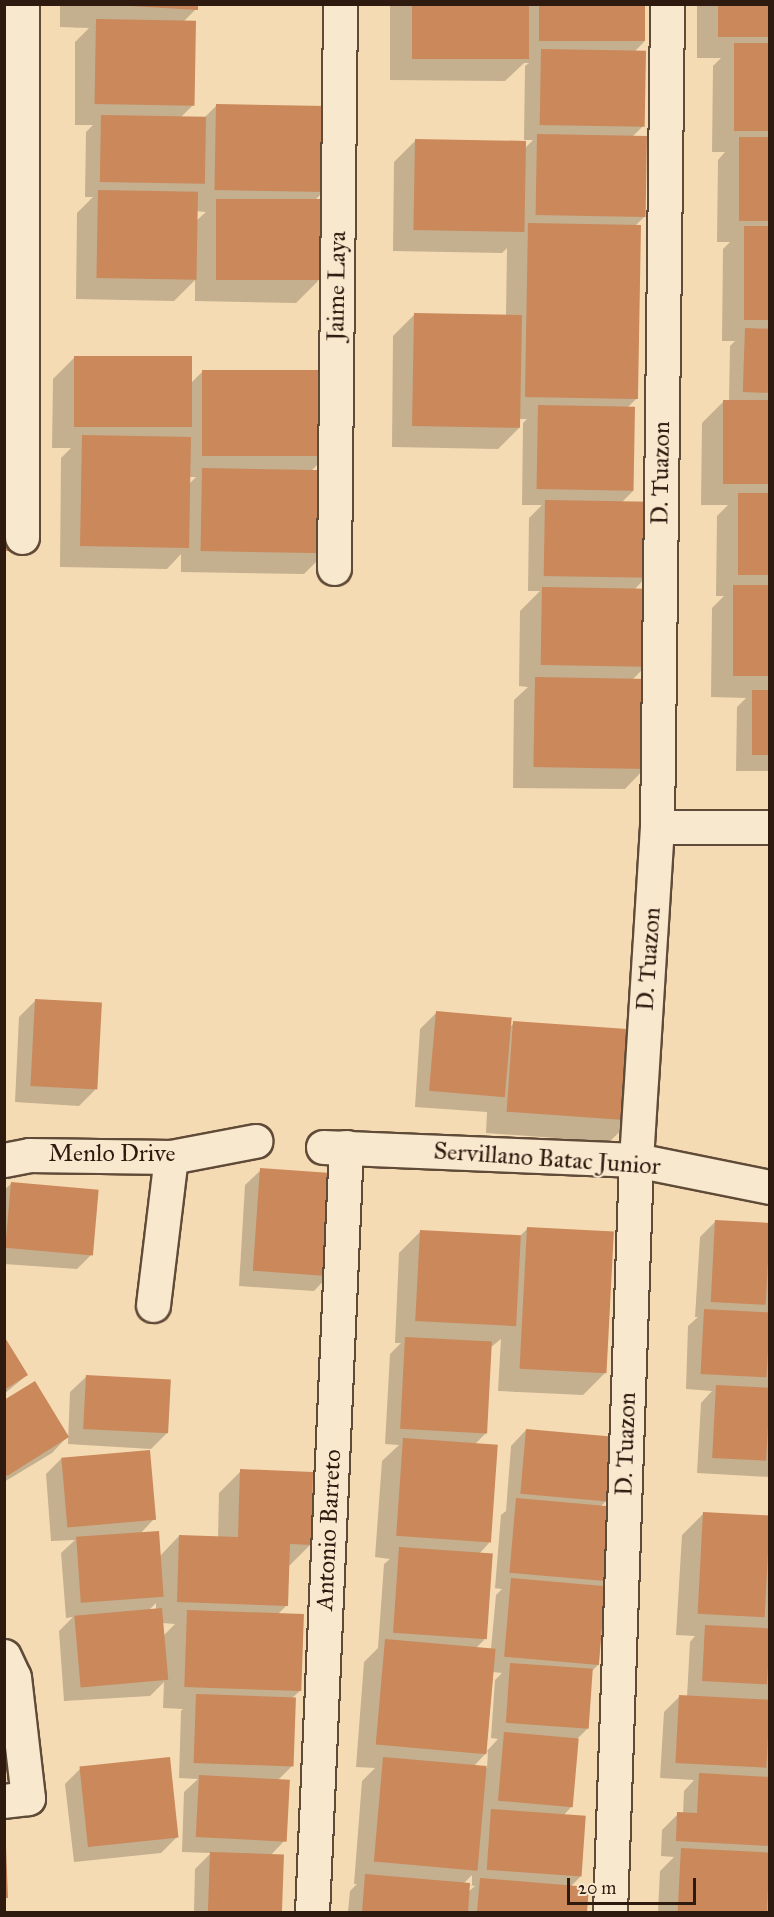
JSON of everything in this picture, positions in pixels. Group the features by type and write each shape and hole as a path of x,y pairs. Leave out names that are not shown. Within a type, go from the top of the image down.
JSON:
{"street":[{"path":"22,4 22,537"},
{"name":"Jaime Laya","path":"334,568 340,4"},
{"name":"D. Tuazon","path":"610,1912 636,1160 657,827 667,4"},
{"path":"657,827 770,828"},
{"name":"Menlo Drive","path":"4,1160 29,1155 171,1157 255,1141"},
{"name":"Servillano Batac Junior","path":"335,1147 636,1160 770,1187"},
{"name":"Antonio Barreto","path":"312,1912 335,1147"},
{"path":"153,1305 171,1157"},
{"path":"4,1656 14,1677 16,1799"}],"building":[{"path":"97,4 198,4 198,10"},
{"path":"412,4 529,4 529,59 412,59"},
{"path":"539,4 645,4 645,41 539,41"},
{"path":"718,4 770,4 770,37 718,37"},
{"path":"96,19 196,21 195,106 95,104"},
{"path":"734,43 770,43 770,131 734,131"},
{"path":"541,49 646,51 645,127 540,125"},
{"path":"216,104 326,106 324,192 214,190"},
{"path":"101,115 206,117 205,184 100,182"},
{"path":"537,134 647,136 646,217 536,215"},
{"path":"739,137 770,137 770,221 739,221"},
{"path":"415,139 526,141 524,232 413,230"},
{"path":"98,190 198,192 196,280 96,278"},
{"path":"216,199 320,199 320,280 216,280"},
{"path":"528,223 641,225 638,399 525,397"},
{"path":"744,226 770,226 770,320 744,320"},
{"path":"414,313 522,315 520,428 412,426"},
{"path":"745,328 770,329 768,393 743,392"},
{"path":"74,356 192,356 192,427 74,427"},
{"path":"202,370 328,370 328,456 202,456"},
{"path":"723,400 770,400 770,484 723,484"},
{"path":"538,405 635,407 634,491 537,489"},
{"path":"82,435 191,437 189,548 80,546"},
{"path":"202,468 328,470 327,553 201,551"},
{"path":"4,469 11,469 11,551 4,551"},
{"path":"738,493 770,493 770,575 738,575"},
{"path":"545,500 650,502 649,578 544,576"},
{"path":"733,585 770,585 770,676 733,676"},
{"path":"542,587 648,589 647,667 541,665"},
{"path":"535,677 649,679 647,769 533,767"},
{"path":"752,690 770,690 770,755 752,755"},
{"path":"35,999 102,1003 97,1089 30,1086"},
{"path":"436,1011 512,1018 505,1097 429,1091"},
{"path":"513,1021 638,1030 631,1120 507,1112"},
{"path":"260,1168 338,1173 331,1276 253,1271"},
{"path":"11,1182 99,1190 93,1255 5,1248"},
{"path":"715,1220 770,1223 766,1305 711,1302"},
{"path":"527,1227 614,1232 606,1373 520,1369"},
{"path":"420,1230 521,1235 516,1326 415,1321"},
{"path":"704,1309 770,1312 767,1377 701,1374"},
{"path":"4,1336 28,1375 4,1390"},
{"path":"405,1337 492,1342 487,1433 400,1429"},
{"path":"86,1375 171,1379 168,1433 83,1429"},
{"path":"35,1381 69,1437 7,1476 4,1472 4,1400"},
{"path":"716,1385 770,1388 766,1461 712,1458"},
{"path":"526,1429 614,1437 608,1501 520,1494"},
{"path":"403,1438 498,1445 491,1542 396,1536"},
{"path":"150,1450 156,1520 67,1527 61,1458"},
{"path":"240,1469 313,1472 312,1545 290,1544 288,1606 177,1602 179,1535 238,1537"},
{"path":"516,1498 615,1507 608,1581 509,1573"},
{"path":"703,1512 770,1516 765,1617 698,1614"},
{"path":"159,1531 164,1597 81,1603 76,1537"},
{"path":"399,1547 493,1554 487,1639 393,1633"},
{"path":"511,1578 606,1586 599,1665 504,1657"},
{"path":"162,1608 168,1680 81,1687 74,1616"},
{"path":"187,1610 304,1614 301,1691 184,1687"},
{"path":"705,1625 770,1628 767,1684 702,1681"},
{"path":"385,1639 496,1649 486,1754 376,1745"},
{"path":"510,1663 593,1669 589,1729 506,1723"},
{"path":"196,1694 296,1697 294,1766 194,1763"},
{"path":"679,1695 770,1700 766,1768 675,1763"},
{"path":"504,1732 579,1739 573,1807 498,1801"},
{"path":"170,1757 178,1838 88,1847 79,1767"},
{"path":"383,1757 487,1766 477,1871 374,1862"},
{"path":"699,1773 770,1777 770,1846 676,1841 677,1812 697,1813"},
{"path":"199,1775 290,1780 287,1842 196,1837"},
{"path":"491,1809 586,1816 582,1876 487,1870"},
{"path":"4,1847 6,1847 8,1898 4,1898"},
{"path":"681,1848 770,1853 767,1912 678,1912"},
{"path":"210,1852 284,1855 282,1912 208,1912"},
{"path":"365,1874 470,1883 468,1912 362,1912"},
{"path":"480,1878 589,1887 587,1912 477,1912"}]}
